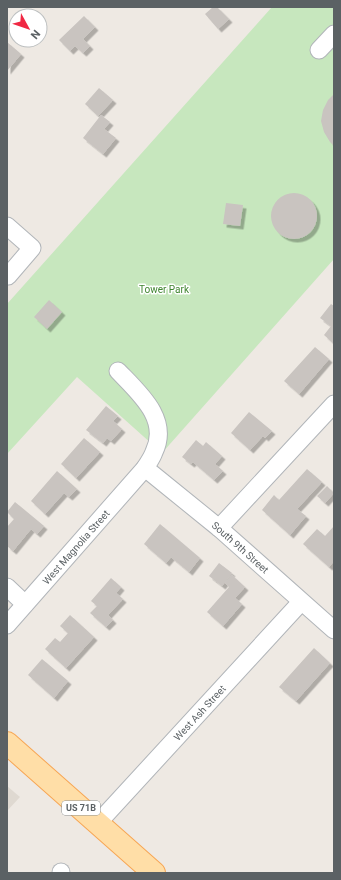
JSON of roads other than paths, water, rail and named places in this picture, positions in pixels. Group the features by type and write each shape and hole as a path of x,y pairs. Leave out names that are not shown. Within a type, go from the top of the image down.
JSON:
{"main road":[{"name":"US 71B","path":"7,743 153,873"}],"street":[{"path":"319,50 334,34"},
{"path":"7,226 32,248 8,276 7,275"},
{"name":"West Magnolia Street","path":"7,625 145,468 155,451 158,438 158,423 146,400 118,371"},
{"path":"219,528 334,404"},
{"name":"South 9th Street","path":"145,468 219,528 334,630"},
{"path":"7,587 25,604"},
{"name":"West Ash Street","path":"98,823 301,602"}],"park label":[{"name":"Tower Park","path":"164,289"}]}
